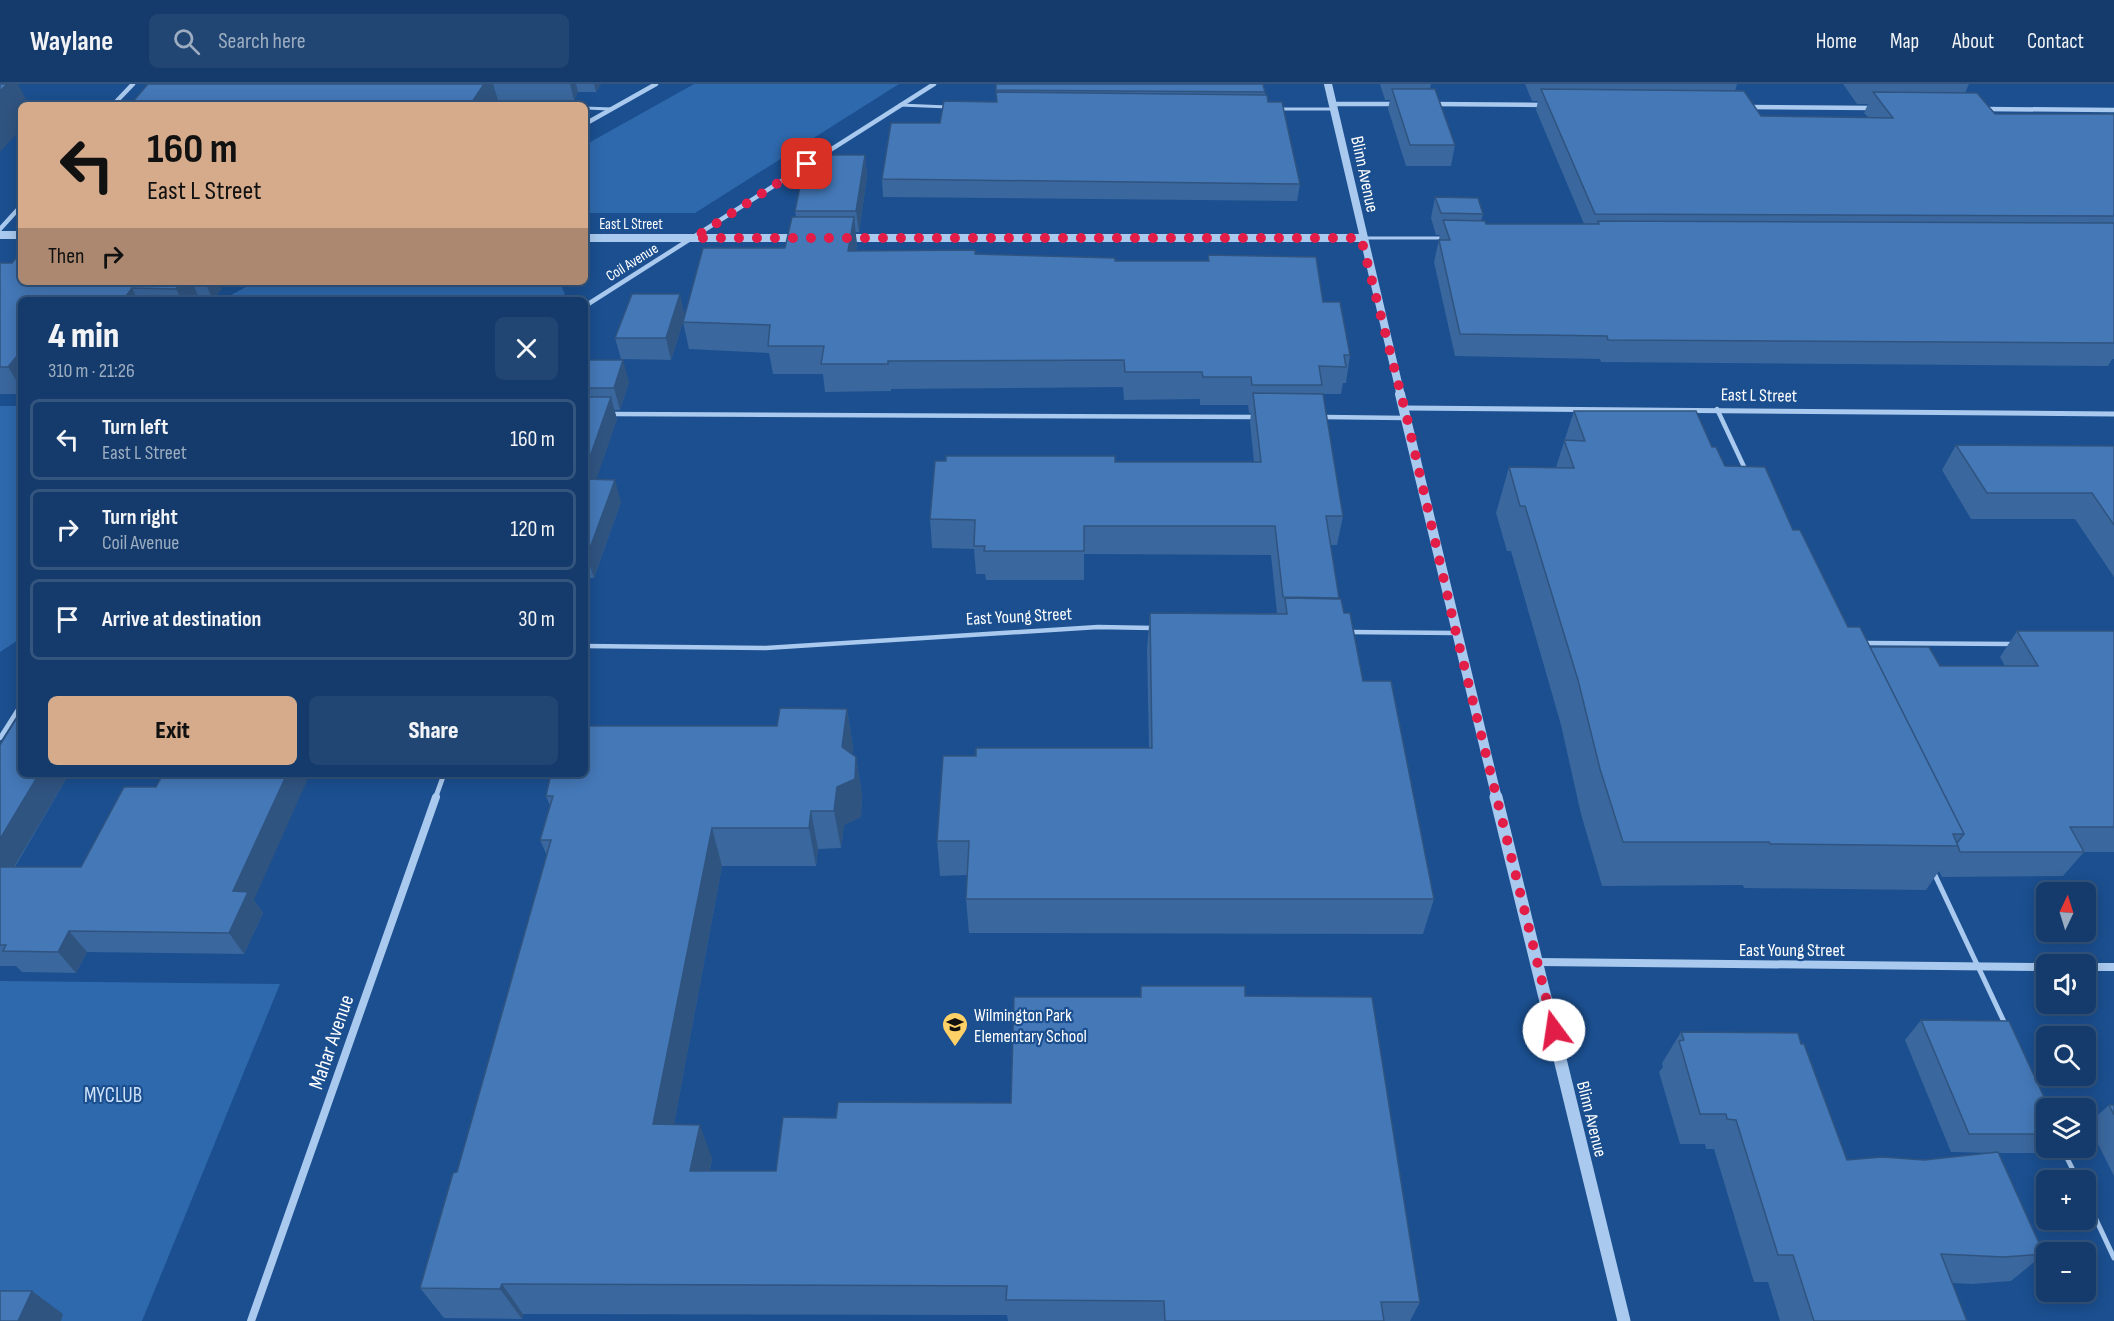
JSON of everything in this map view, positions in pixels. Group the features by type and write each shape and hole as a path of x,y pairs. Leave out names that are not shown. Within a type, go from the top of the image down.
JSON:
{"street":[{"path":"116,102 133,84"},
{"path":"588,122 656,84"},
{"name":"Coil Avenue","path":"588,304 934,84"},
{"name":"Blinn Avenue","path":"1328,84 1361,238 1406,413 1456,633 1624,1321"},
{"path":"1333,106 1404,104"},
{"path":"1427,104 1558,105"},
{"path":"1735,107 1877,108"},
{"path":"1972,109 2114,110"},
{"path":"0,229 18,209"},
{"path":"0,235 18,236"},
{"name":"East L Street","path":"588,238 813,238"},
{"path":"837,238 1361,238"},
{"name":"East L Street","path":"1406,413 1718,409 2114,414"},
{"name":"Mahar Avenue","path":"252,1321 443,777"},
{"name":"East Young Street","path":"1537,962 2036,967"},
{"path":"2096,967 2114,967"}],"lane":[{"path":"900,105 955,107"},
{"path":"1275,109 1333,106"},
{"path":"588,108 611,109"},
{"path":"1361,238 1457,238"},
{"path":"1718,409 1747,473"},
{"path":"1320,417 1406,413"},
{"path":"609,414 1261,417"},
{"name":"East Young Street","path":"588,646 766,648 1086,627 1157,628"},
{"path":"1335,632 1456,633"},
{"path":"1851,643 2018,644"},
{"path":"0,738 18,710"},
{"path":"1932,869 2007,1029"},
{"path":"2096,1220 2114,1258"}],"green space":[{"path":"694,84 899,84 695,213 588,213 588,143"},
{"path":"250,285 560,285 565,294 560,297 228,297"},
{"path":"0,406 18,406 18,640 0,652"},
{"name":"MYCLUB","path":"0,981 280,984 142,1321 0,1321"}],"building":[{"path":"0,84 7,84 0,91"},
{"path":"148,84 484,84 472,102 133,102"},
{"path":"996,84 1263,84 1265,92 996,90"},
{"path":"1392,89 1435,89 1455,145 1410,145"},
{"path":"1541,89 1744,91 1761,116 1893,118 1873,92 1977,93 1995,114 2114,114 2114,216 1595,214"},
{"path":"996,92 1267,95 1268,102 1282,102 1300,184 882,179 891,123 940,123 944,101 997,102"},
{"path":"830,155 865,155 856,211 795,211 803,172"},
{"path":"1435,197 1478,198 1483,214 1441,213"},
{"path":"792,217 854,217 848,251 975,250 975,254 1115,258 1115,261 1209,261 1208,255 1316,257 1323,302 1340,302 1350,355 1344,355 1346,367 1319,366 1322,385 1252,385 1251,377 1203,377 1202,372 1125,372 1124,360 888,361 888,364 821,364 824,346 768,346 770,325 683,322 703,248 785,248"},
{"path":"1443,220 1485,221 1486,224 1599,224 1598,221 2114,223 2114,343 1608,340 1607,336 1460,334 1439,240 1450,240"},
{"path":"18,256 18,285 179,285 176,289 132,288 125,297 18,297 18,355 8,367 0,367 0,263 12,263"},
{"path":"632,294 680,294 666,338 615,338"},
{"path":"588,360 623,360 614,388 588,388"},
{"path":"1253,393 1323,394 1343,516 1326,516 1339,598 1283,597 1275,526 1084,526 1084,551 984,551 985,546 974,546 975,520 930,519 935,461 946,461 946,456 1115,456 1115,462 1261,462"},
{"path":"588,397 611,397 588,462"},
{"path":"1574,411 1696,411 1712,447 1716,447 1725,466 1765,467 1793,530 1800,530 1848,627 1860,627 1964,834 1953,834 1958,846 1623,842 1600,769 1578,680 1525,506 1520,506 1509,467 1574,468 1564,440 1585,441"},
{"path":"1956,445 2114,446 2114,525 2092,493 1987,493"},
{"path":"588,479 615,480 588,553"},
{"path":"1285,598 1341,599 1344,613 1350,613 1363,681 1391,681 1434,899 966,899 969,841 937,841 943,756 976,756 976,748 1152,748 1150,613 1287,614"},
{"path":"2017,631 2114,631 2114,827 2070,827 2084,852 1960,852 1957,843 1964,834 1870,647 1929,647 1940,666 2038,666"},
{"path":"780,708 847,709 842,747 856,757 855,779 837,787 834,811 811,811 809,828 712,828 653,1124 700,1125 690,1171 776,1171 783,1117 836,1118 838,1102 1011,1103 1014,997 1141,997 1141,986 1245,986 1245,996 1372,997 1420,1302 1381,1302 1384,1321 1165,1321 1164,1301 1006,1300 1007,1286 502,1284 500,1289 420,1288 453,1173 457,1172 551,840 540,840 553,796 546,796 550,777 588,777 588,726 777,726"},
{"path":"18,716 18,777 37,777 0,839 0,745"},
{"path":"161,777 286,777 233,891 248,892 229,933 69,931 58,952 3,951 6,945 0,945 0,867 81,867 124,787 156,787"},
{"path":"1921,1020 2009,1021 2036,1080 2036,1086 2039,1086 2044,1098 2036,1098 2036,1134 1969,1134"},
{"path":"1681,1032 1798,1033 1847,1160 1882,1157 1924,1160 1998,1152 2039,1242 2036,1242 2036,1255 2004,1257 1941,1254 1967,1321 1814,1321 1793,1255 1778,1255 1736,1120 1727,1119 1726,1114 1700,1114 1679,1041 1684,1040"},
{"path":"2109,1105 2114,1105 2114,1115"},
{"path":"0,1291 32,1291 18,1321 0,1321"}],"place":[{"name":"Wilmington Park Elementary School","path":"955,1048"}],"route":[{"path":"807,164 694,238 1361,238 1407,418 1456,633 1554,1030"}]}
